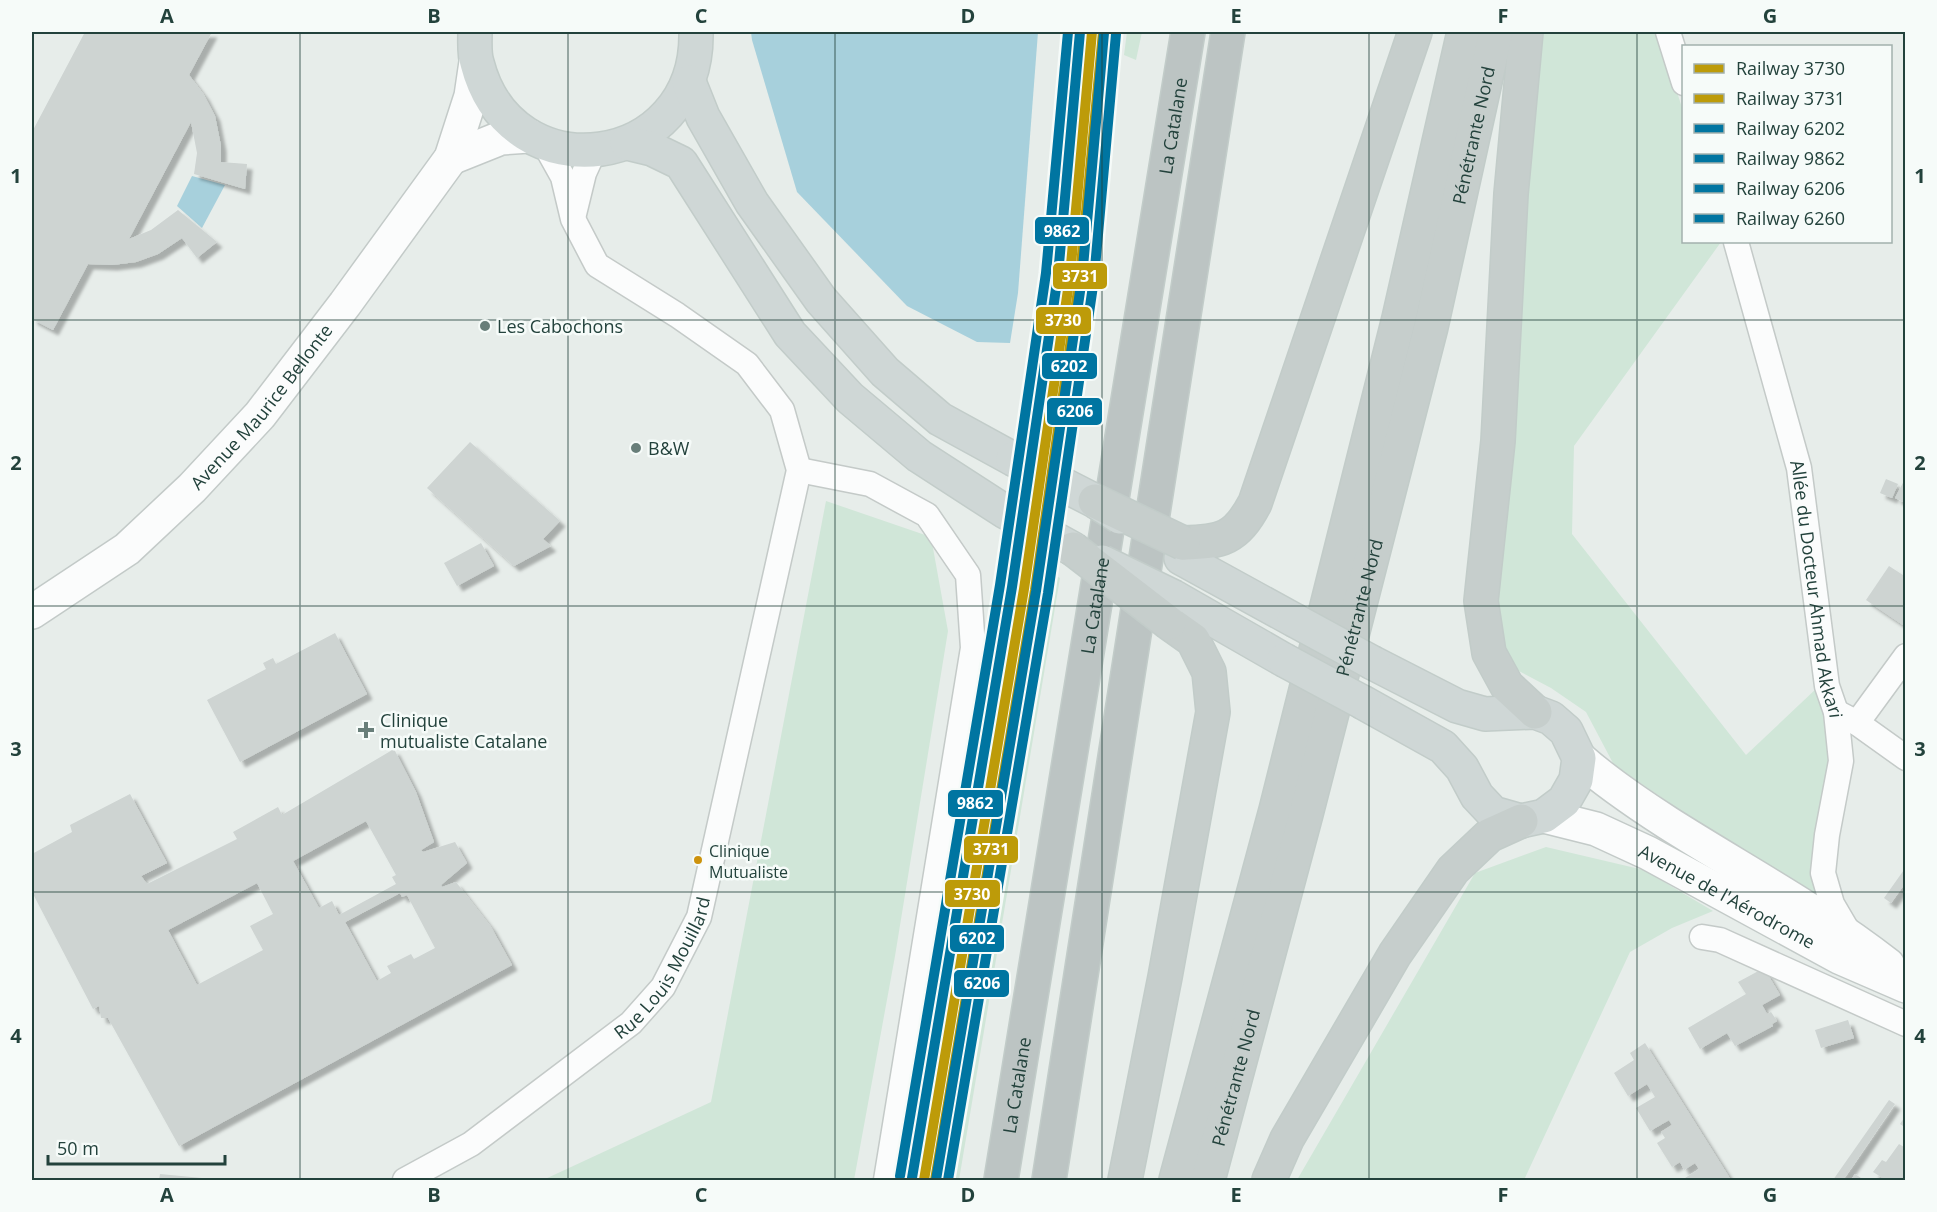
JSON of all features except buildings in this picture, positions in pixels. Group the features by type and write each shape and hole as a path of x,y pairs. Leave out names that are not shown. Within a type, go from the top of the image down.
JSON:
{"highway":[{"name":"La Catalane","path":"1001,1180 1188,32"},
{"path":"1049,1180 1228,32"},
{"path":"1095,501 1182,550 1229,536 1247,518 1255,503 1414,32"},
{"name":"Pénétrante Nord","path":"1176,1180 1279,799 1399,318 1464,32"},
{"name":"Pénétrante Nord","path":"1208,1180 1303,825 1428,338 1496,32"},
{"path":"1526,32 1511,195 1498,441 1481,601 1489,653 1507,686 1535,712"},
{"path":"1073,549 1171,610 1193,640 1209,672 1213,712 1125,1180"},
{"path":"1269,1180 1287,1139 1395,954 1453,870 1490,835 1533,819"}],"main road":[{"path":"451,158 501,138 536,139 569,150 594,151 627,143 652,129 674,108 689,82 696,53 696,32"},
{"path":"475,47 486,91 505,116 536,139"},
{"name":"Avenue Maurice Bellonte","path":"32,612 127,549 192,488 260,415 345,304 451,158 471,96 475,47"},
{"path":"689,82 703,117 752,203 821,300 885,372 940,419 1095,501"},
{"path":"627,143 652,148 681,163 790,334 850,398 919,456 1004,511 1073,549"},
{"path":"1171,610 1284,660 1443,747 1462,768 1477,796 1493,813 1533,819 1564,801 1576,780 1579,758 1566,731 1551,718 1535,712 1485,714 1457,706 1294,620 1182,550"},
{"name":"Avenue de l'Aérodrome","path":"1579,758 1605,781 1725,859 1851,936 1905,980"},
{"name":"Avenue de l'Aérodrome","path":"1533,819 1596,829 1648,853 1839,957 1905,986"}],"street":[{"path":"1668,32 1682,80"},
{"path":"536,139 563,177 573,219 597,264 677,315 747,364 782,410 799,470 870,484 927,515 968,575 973,648 886,1180"},
{"path":"573,219 584,173 594,151"},
{"name":"Allée du Docteur Ahmad Akkari","path":"1736,243 1799,468 1827,686 1846,717 1823,873 1832,904 1851,936"},
{"name":"Rue Louis Mouillard","path":"405,1180 471,1144 631,1023 663,987 699,917 799,470"},
{"path":"1905,656 1846,717 1905,758"},
{"path":"1702,937 1720,940 1905,1024"}],"green space":[{"path":"1127,32 1142,32 1136,60 1124,55"},
{"path":"1539,32 1658,32 1682,108 1682,243 1720,243 1574,446 1572,534 1746,755 1818,687 1828,714 1832,760 1823,908 1614,765 1586,712 1551,688 1517,670 1502,642 1494,601"},
{"path":"826,501 931,537 948,631 895,956 854,1180 543,1180 711,1102"},
{"path":"1047,571 1060,578 959,1180 945,1180"},
{"path":"1546,847 1644,870 1713,911 1672,928 1630,952 1524,1180 1297,1180 1475,873"}],"water":[{"path":"751,32 1038,32 1018,293 1010,343 977,342 907,306 797,192"},
{"path":"192,176 225,185 202,228 177,206"}],"rail line":[{"name":"6260","path":"900,1176 1000,585 1046,273 1068,32"},
{"name":"9862","path":"912,1178 1012,587 1058,275 1080,32"},
{"name":"3730","path":"924,1180 1024,589 1070,276 1092,32"},
{"name":"3731","path":"935,1180 1035,590 1080,276 1103,32"},
{"name":"6202","path":"936,1180 1036,591 1082,278 1104,33"},
{"name":"6206","path":"948,1180 1048,593 1094,279 1116,34"}],"place":[{"name":"Les Cabochons","path":"485,326"},
{"name":"B&W","path":"636,448"},
{"name":"Clinique mutualiste Catalane","path":"366,730"},
{"name":"Clinique Mutualiste","path":"698,860"}]}
